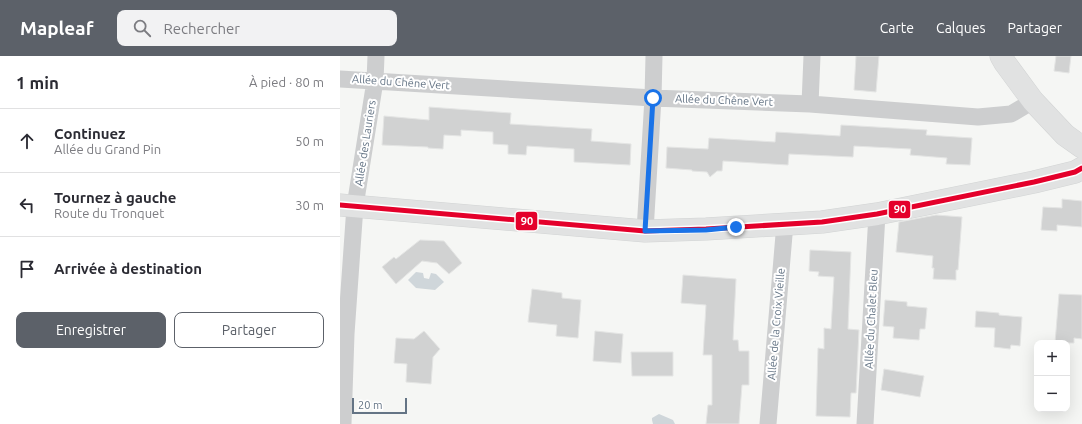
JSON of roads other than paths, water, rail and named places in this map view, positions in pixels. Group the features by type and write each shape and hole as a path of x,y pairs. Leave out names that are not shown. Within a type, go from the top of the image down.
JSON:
{"street":[{"name":"Allée des Lauriers","path":"343,424 343,334 347,205 375,81 376,56"},
{"path":"645,231 654,56"},
{"path":"810,104 812,56"},
{"path":"1001,56 1033,101 1065,135 1082,147"},
{"name":"Allée du Chêne Vert","path":"340,78 653,98 810,104 978,117 1011,114 1033,101"},
{"path":"347,205 645,231 706,230 785,223 822,222 876,214 1034,182 1075,172 1082,168"},
{"name":"Allée du Chalet Bleu","path":"865,424 876,214"},
{"name":"Allée de la Croix Vieille","path":"768,424 785,223"}]}
